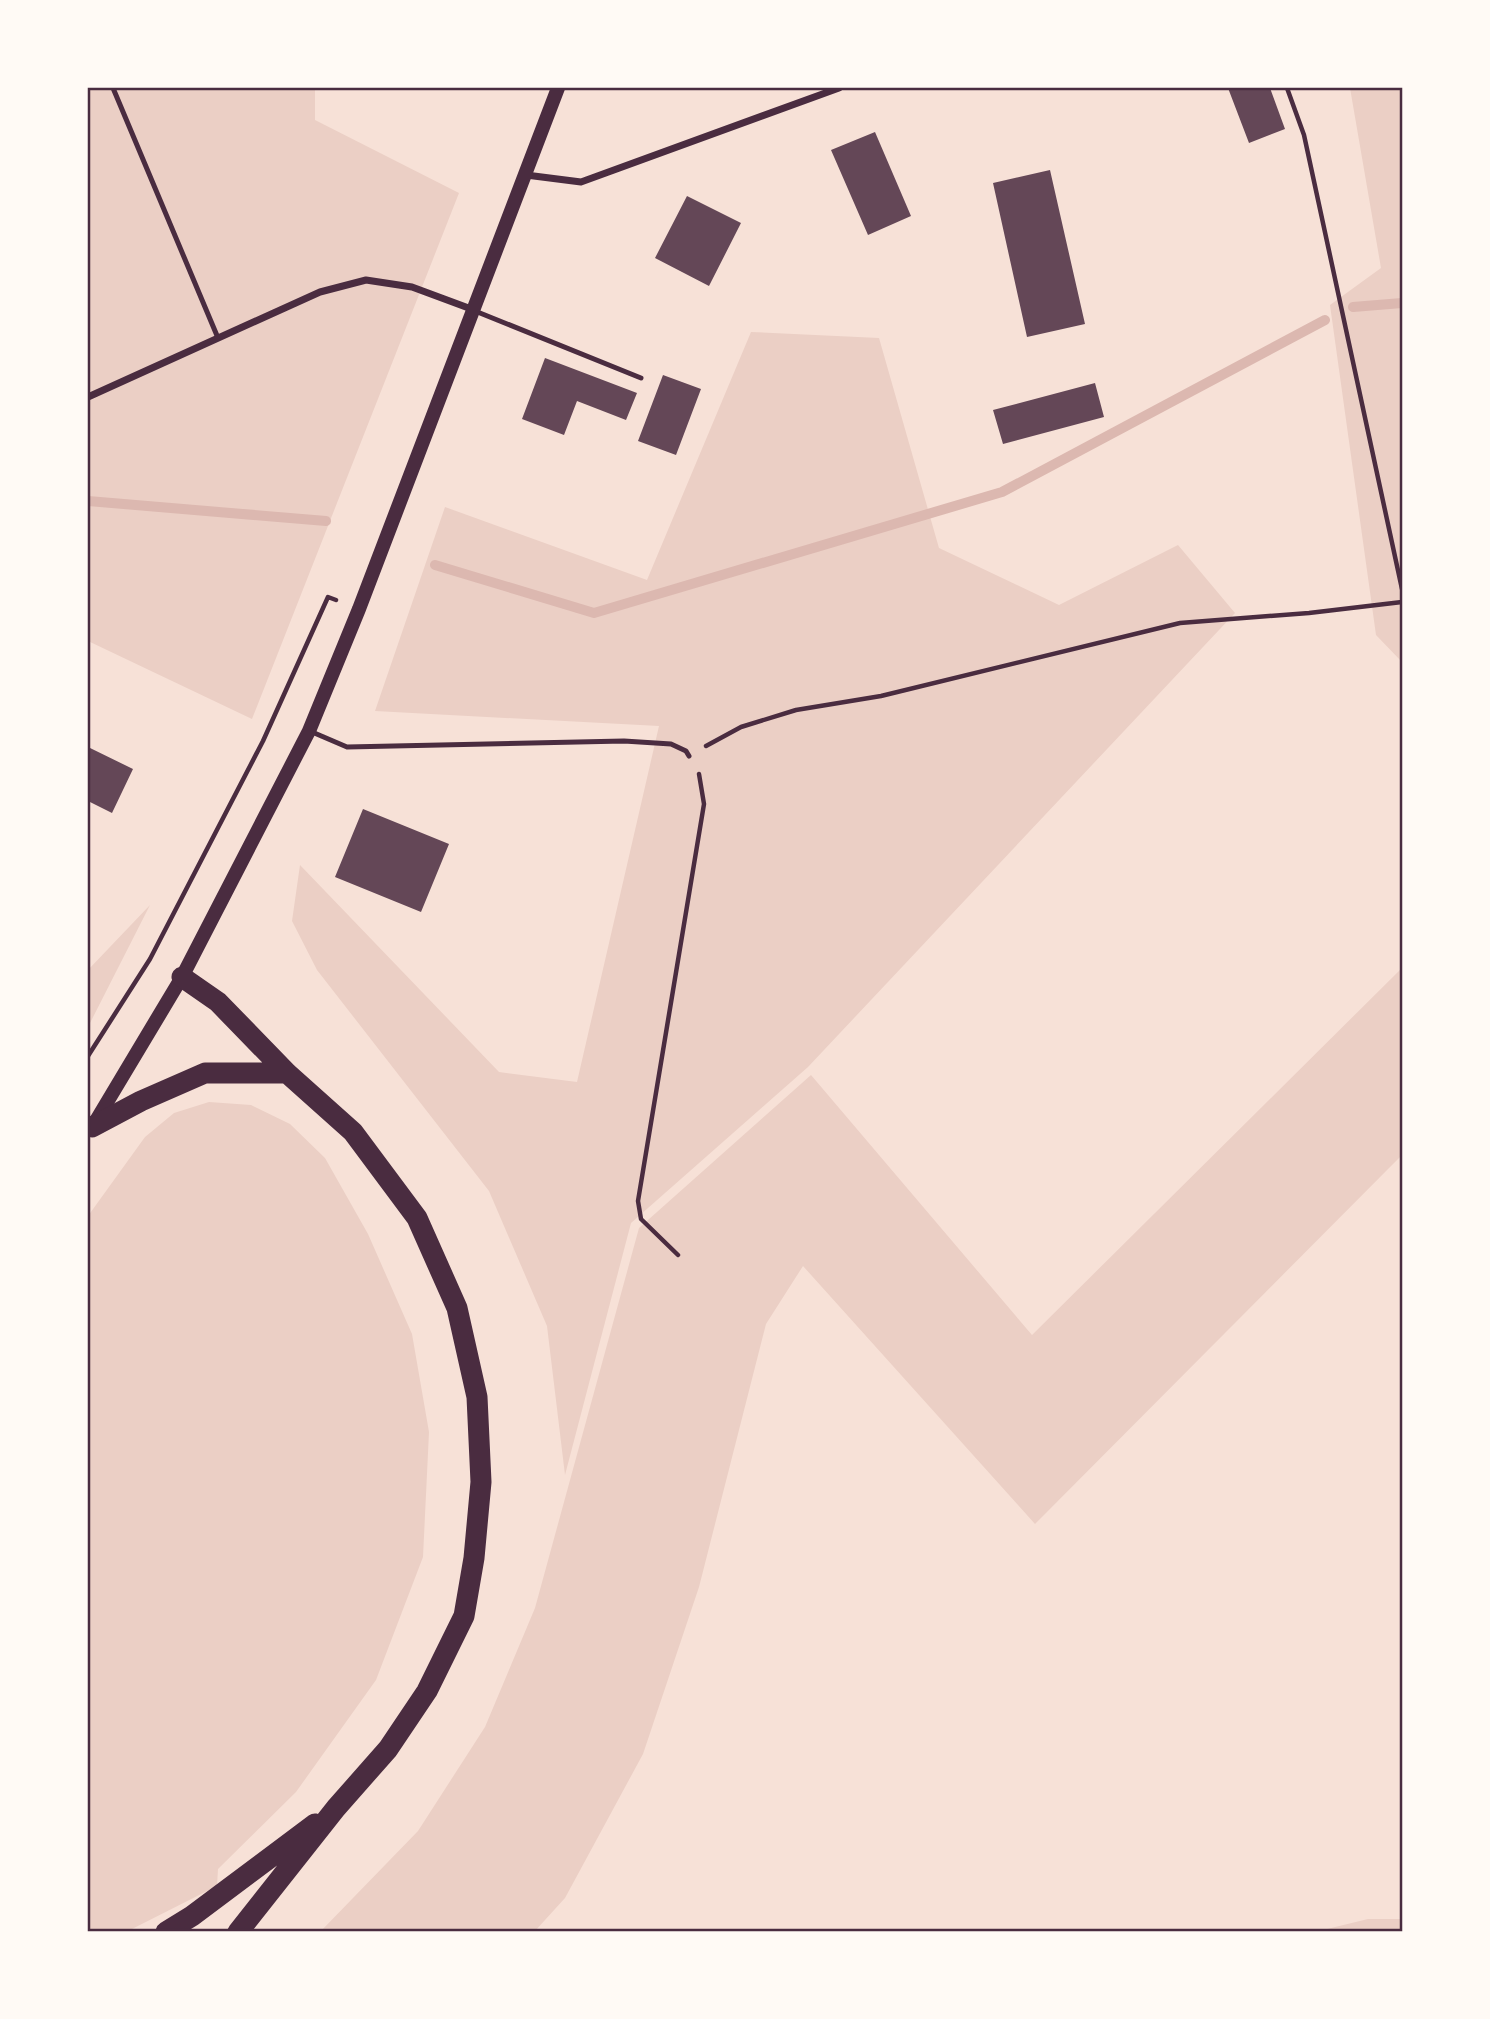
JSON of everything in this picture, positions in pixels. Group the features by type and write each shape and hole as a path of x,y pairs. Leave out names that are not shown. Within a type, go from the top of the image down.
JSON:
{"highway":[{"path":"182,977 218,1002 287,1073 353,1132 417,1219 457,1308 477,1397 481,1482 474,1558 464,1616 427,1691 388,1749 336,1808 238,1931"},
{"path":"90,1130 141,1101 205,1073 287,1073"},
{"path":"166,1931 192,1916 336,1808"}],"main road":[{"path":"90,1130 182,977 309,731 359,609 558,88"}],"street":[{"path":"526,175 581,182 839,88"},
{"path":"88,397 320,292 366,280 412,287 474,311"}],"lane":[{"path":"113,88 218,338"},
{"path":"474,311 641,378"},
{"path":"309,731 347,747 624,741 671,744 686,751 689,756"}],"path":[{"path":"1287,88 1304,135 1402,589"},
{"path":"88,1056 156,947 263,741 328,597 359,609"},
{"path":"678,1255 641,1219 638,1201 704,804 702,778 689,756 741,727 796,710 881,696 1180,623 1310,613 1402,602"}],"shaded area":[{"path":"88,88 315,88 315,120 459,193 252,719 88,641"},
{"path":"1350,88 1402,88 1402,662 1376,635 1330,305 1381,268"},
{"path":"751,332 879,338 939,548 1059,605 1178,545 1235,613 808,1067 631,1223 565,1475 547,1326 489,1191 317,970 292,921 300,865 499,1072 577,1082 659,726 375,711 445,507 647,580"},
{"path":"150,905 88,1027 88,970"},
{"path":"1402,968 1402,1155 1035,1524 803,1266 766,1324 699,1587 643,1754 565,1898 535,1931 320,1932 418,1831 485,1727 535,1608 639,1228 811,1075 1032,1335"},
{"path":"209,1102 251,1105 290,1124 325,1158 368,1234 412,1334 429,1432 423,1557 376,1680 296,1792 218,1869 217,1886 128,1931 88,1932 88,1216 145,1137 174,1113"},
{"path":"1368,1919 1402,1919 1402,1931 1319,1931"}],"building":[{"path":"1228,88 1270,88 1285,129 1249,143"},
{"path":"875,132 911,216 868,235 831,150"},
{"path":"1050,170 1085,324 1027,337 993,183"},
{"path":"687,196 741,223 709,286 655,258"},
{"path":"545,358 637,393 626,420 577,401 564,435 522,419"},
{"path":"663,375 701,389 676,455 638,441"},
{"path":"1095,383 1104,417 1003,444 993,410"},
{"path":"88,747 133,769 112,813 88,801"},
{"path":"363,809 449,844 421,912 335,877"}],"waterway":[{"path":"1353,307 1402,303"},
{"path":"435,565 594,613 1002,492 1325,320"},
{"path":"88,501 326,521"}]}
